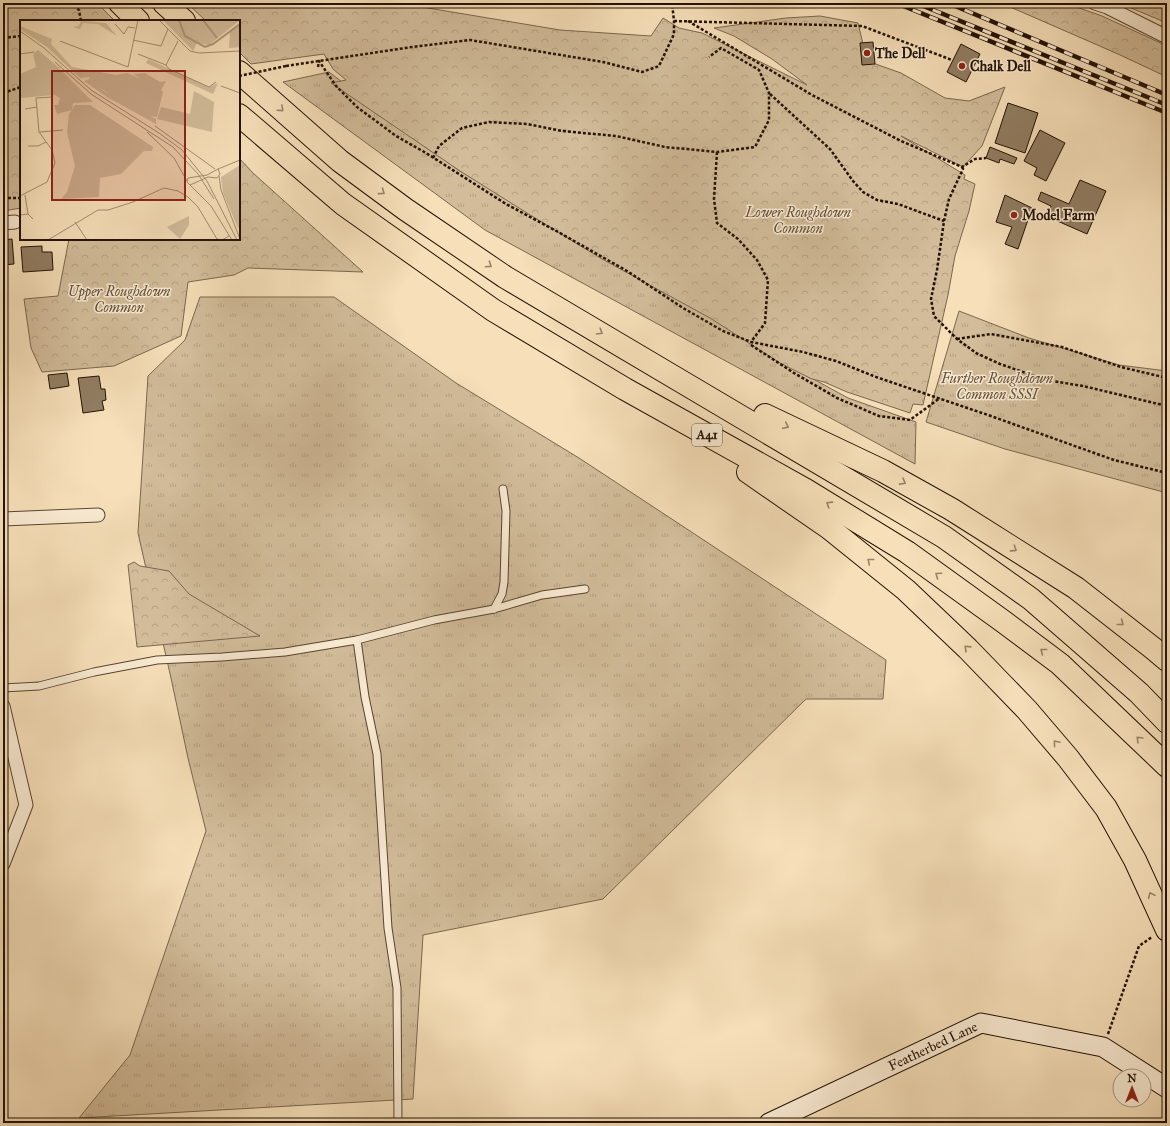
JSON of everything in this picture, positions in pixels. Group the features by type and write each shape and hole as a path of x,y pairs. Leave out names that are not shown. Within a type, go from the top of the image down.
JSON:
{"highway":[{"path":"120,3 137,20"},
{"path":"164,3 183,20"},
{"name":"A41","path":"240,73 340,161 405,209 505,277 944,537 1031,600 1139,693 1167,722"},
{"name":"A41","path":"240,116 343,204 493,310 625,390 827,503 907,552 991,612 1060,664 1126,725 1167,766"},
{"path":"698,391 739,403 809,438 883,471 951,509 1076,588 1167,660"},
{"path":"684,422 723,455 829,528 906,590 968,649 1027,710 1068,758 1106,808 1135,860 1167,930"}],"street":[{"path":"1095,3 1107,7 1167,37"},
{"path":"3,519 98,515"},
{"path":"3,706 26,805 3,864"},
{"name":"Featherbed Lane","path":"769,1123 981,1023 1103,1047 1167,1088"}],"lane":[{"path":"494,609 502,594 504,582 506,511 503,489"},
{"path":"3,688 40,686 94,672 157,660 285,652 357,640 434,620 494,609 542,594 585,589"},
{"path":"357,640 365,697 377,754 388,928 397,988 398,1123"}],"path":[{"path":"68,3 79,10 81,20"},
{"path":"240,76 318,61 470,40 603,62 642,72 659,66 674,34 672,3"},
{"path":"674,21 862,26 952,60"},
{"path":"688,21 812,95 901,141 962,167"},
{"path":"3,38 20,36"},
{"path":"434,158 439,146 462,128 489,122 527,124 562,131 616,136 665,147 717,152 755,147 769,120 769,93 759,70 721,48 709,57"},
{"path":"318,61 318,67"},
{"path":"318,61 336,86 357,107 396,136 434,158 506,204 627,271 683,308 723,331 751,344 794,373 837,398 879,416 910,420 940,398"},
{"path":"3,93 20,88"},
{"path":"769,93 830,149 853,181 863,192 877,200 898,204 944,221"},
{"path":"717,152 714,198 717,223 738,239 757,260 768,280 764,322 751,344"},
{"path":"962,167 975,159 986,158"},
{"path":"962,167 963,169 949,199 944,221 931,299 934,316 957,339 976,353 1000,364 1046,380 1083,386 1167,406"},
{"path":"3,198 20,198"},
{"path":"957,339 991,334 1062,347 1121,367 1167,378"},
{"path":"751,344 803,352 836,361 876,377 940,398 1114,460 1167,473"},
{"path":"1103,1047 1139,946"}],"green space":[{"path":"3,3 97,3 114,20 20,20 20,208 3,211"},
{"name":"Lower Roughdown Common","path":"187,3 398,3 560,30 651,36 663,18 679,28 702,33 807,85 772,59 734,36 714,28 786,18 820,16 858,23 867,61 901,73 945,98 969,101 1005,87 982,146 963,167 901,136 965,175 964,179 975,184 969,211 955,256 948,295 923,405 913,404 910,413 812,379 780,363 710,318 602,259 460,171 331,83 346,80 333,69 324,54 251,64 240,53 240,20 205,20"},
{"path":"1001,3 1065,3 1102,16 1167,46 1167,77 1118,54"},
{"path":"1119,3 1151,3 1167,10 1167,23"},
{"path":"329,72 458,170 631,267 786,364 848,398 916,422 915,464 485,230 283,82"},
{"name":"Upper Roughdown Common","path":"240,159 253,173 363,272 248,268 234,275 188,282 181,336 114,366 42,372 31,348 24,299 58,296 69,240 240,240"},
{"path":"200,297 334,297 456,383 579,458 886,660 883,699 806,699 603,899 423,935 413,1099 79,1118 130,1055 206,831 188,758 138,533 148,376 185,340"},
{"name":"Further Roughdown Common SSSI","path":"959,311 1029,338 1119,365 1167,371 1167,493 1005,449 926,422"},
{"path":"134,562 140,566 169,571 189,594 260,636 137,647 128,565"}],"building":[{"name":"The Dell","path":"873,42 875,64 862,65 860,43"},
{"name":"Chalk Dell","path":"961,44 980,54 966,82 947,72"},
{"path":"1008,103 1038,113 1025,153 995,143"},
{"path":"1040,130 1065,143 1046,181 1034,175 1037,168 1024,161"},
{"path":"990,147 1017,158 1014,164 1000,159 999,163 986,158"},
{"path":"1080,180 1106,191 1087,234 1046,216 1051,206 1038,200 1041,192 1069,204"},
{"name":"Model Farm","path":"1005,195 1032,208 1018,249 1005,244 1012,227 996,222"},
{"path":"12,239 14,264 3,265 3,240"},
{"path":"42,246 42,252 52,252 53,270 23,272 21,247"},
{"path":"67,373 69,386 50,389 48,375"},
{"path":"99,376 101,389 105,389 106,400 102,401 104,410 83,413 78,378"}],"railway":[{"path":"896,3 1167,113"},
{"path":"916,3 1167,105"},
{"path":"948,3 1167,95"}],"place":[{"name":"The Dell","path":"867,53"},
{"name":"Chalk Dell","path":"962,66"},
{"name":"Model Farm","path":"1014,215"}]}
